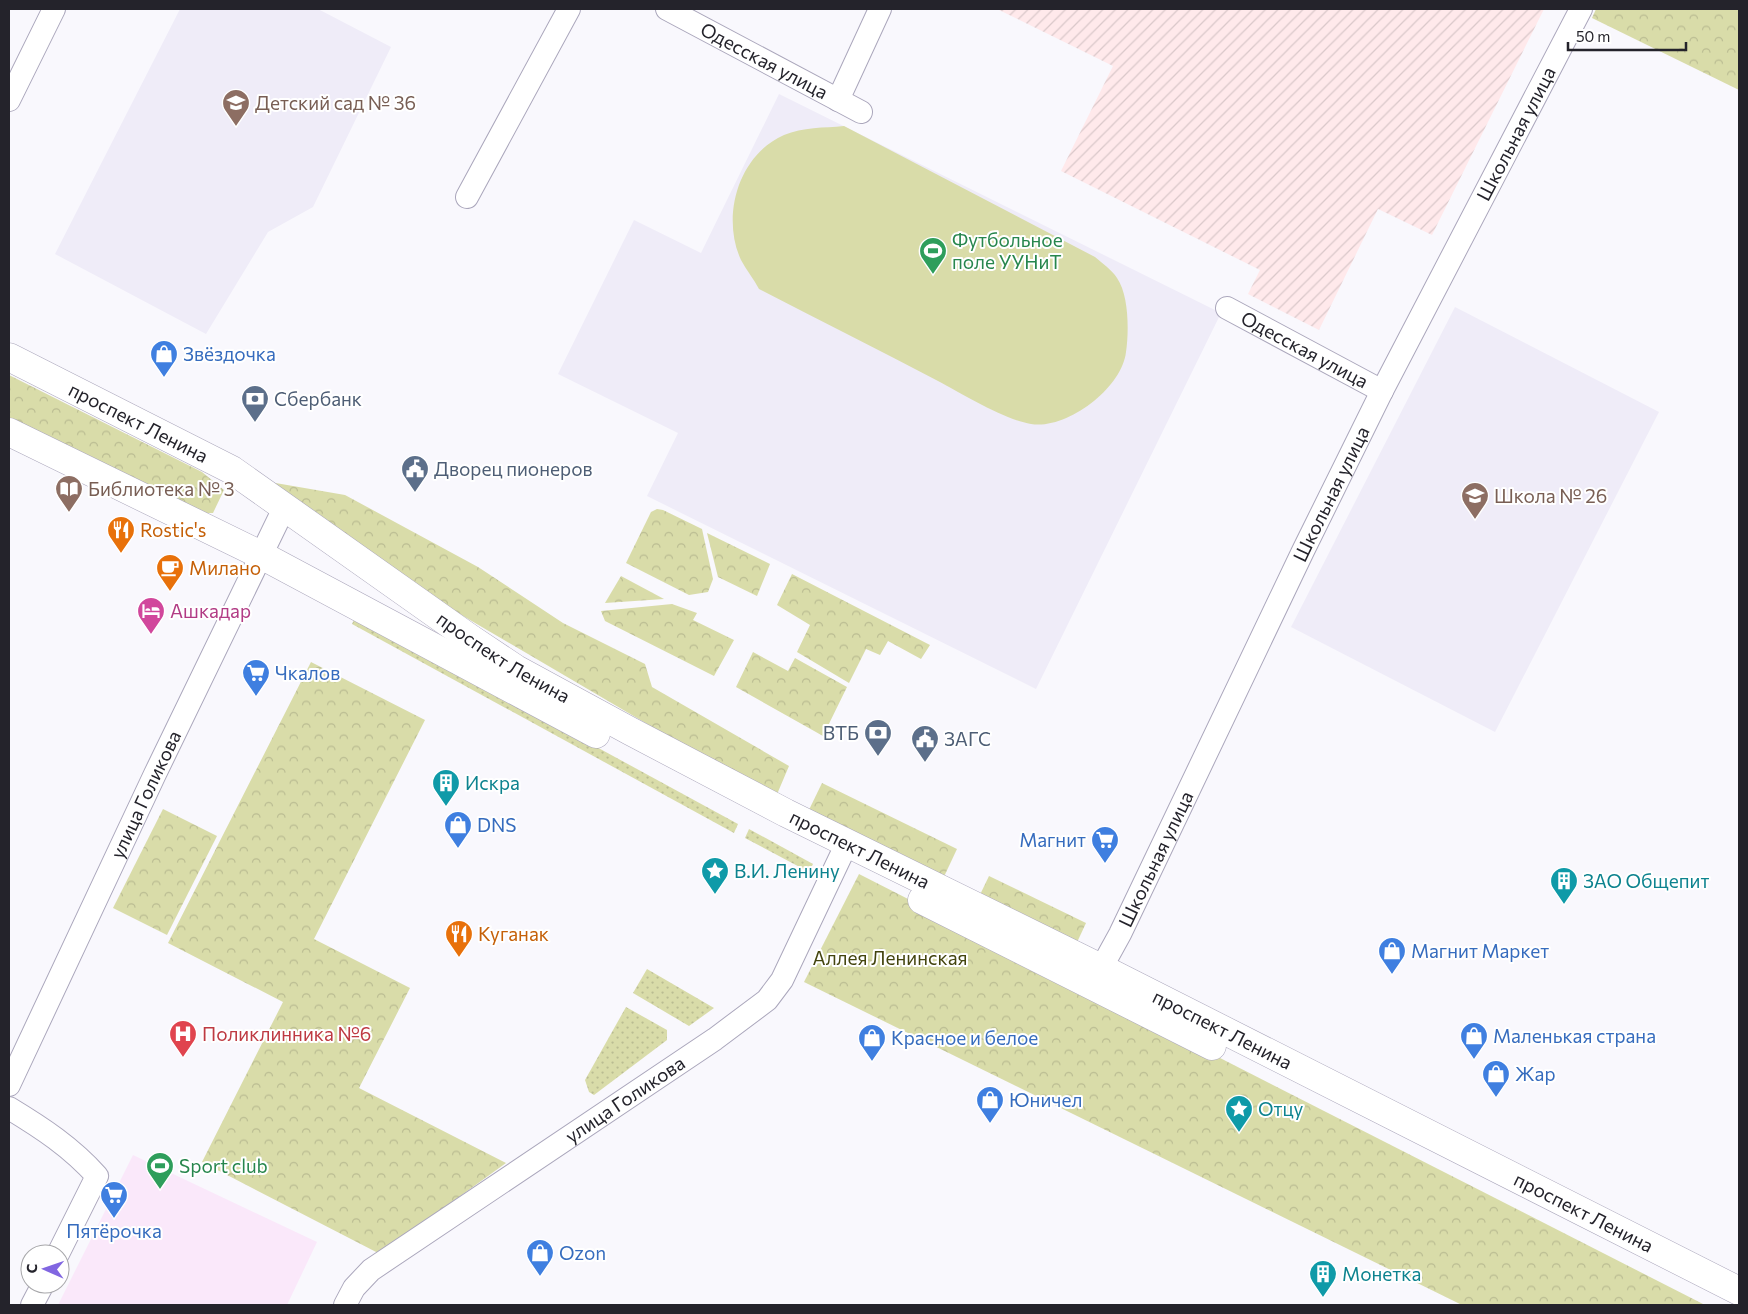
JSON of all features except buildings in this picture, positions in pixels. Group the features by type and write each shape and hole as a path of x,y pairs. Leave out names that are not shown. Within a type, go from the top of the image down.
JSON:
{"main road":[{"name":"проспект Ленина","path":"9,357 232,470 516,669 647,740 843,851 1739,1292"},
{"name":"проспект Ленина","path":"9,432 261,555 727,804 843,851"},
{"name":"проспект Ленина","path":"1096,977 1728,1305"}],"street":[{"path":"9,100 54,9"},
{"path":"467,197 569,9"},
{"name":"Одесская улица","path":"667,9 861,112"},
{"path":"838,100 880,9"},
{"name":"Школьная улица","path":"1096,977 1382,391 1581,9"},
{"name":"Одесская улица","path":"1227,308 1382,391"},
{"name":"улица Голикова","path":"9,1084 285,506"},
{"name":"улица Голикова","path":"345,1305 354,1288 371,1270 715,1039 767,1000 782,980 843,851"},
{"path":"9,1108 57,1137 77,1153 97,1176 63,1244"}],"shaded area":[{"name":"Детский сад № 36","path":"180,9 318,9 391,47 313,207 268,232 206,334 55,254"},
{"path":"997,9 1544,9 1432,235 1378,209 1319,330 1248,294 1260,270 1061,171 1113,66"},
{"path":"779,94 1221,313 1036,689 647,496 678,433 558,374 634,220 701,253"},
{"name":"Школа № 26","path":"1455,307 1659,412 1495,732 1291,627"},
{"path":"133,1155 317,1242 287,1305 58,1305 64,1294 70,1294 70,1281"}],"green space":[{"path":"1596,9 1739,9 1739,90 1592,18"},
{"name":"Футбольное поле УУНиТ","path":"844,126 1095,257 1112,272 1121,285 1124,294 1128,324 1127,344 1122,366 1115,379 1104,392 1076,413 1060,420 1045,424 1031,424 1020,421 984,406 759,289 741,260 735,243 734,207 738,189 745,172 755,157 768,144 784,135 806,129"},
{"path":"9,375 202,472 224,490 213,513 189,513 9,423"},
{"path":"264,481 345,495 478,567 563,623 645,664 652,687 789,766 775,799 395,576"},
{"path":"657,509 663,510 702,529 713,579 708,592 689,595 626,563 651,512"},
{"path":"707,533 770,564 757,596 718,577"},
{"path":"792,574 930,645 921,659 888,641 880,655 866,649 849,683 797,652 810,625 777,605"},
{"path":"621,576 664,599 605,603"},
{"path":"672,604 697,613 693,620 734,640 714,676 605,621 601,611"},
{"path":"356,616 738,824 734,833 352,624"},
{"path":"753,652 788,671 795,658 847,687 823,736 736,687"},
{"path":"311,662 425,720 314,939 410,988 359,1088 506,1163 380,1254 202,1162 283,1002 168,943"},
{"path":"822,783 957,849 941,883 806,816"},
{"path":"163,809 217,836 167,935 113,908"},
{"path":"749,829 813,864 809,872 745,838"},
{"name":"Аллея Ленинская","path":"859,874 1705,1305 1462,1305 804,982"},
{"path":"989,876 1086,923 1073,951 976,903"},
{"path":"647,969 714,1008 689,1026 633,993"},
{"path":"626,1007 667,1030 667,1040 594,1095 589,1092 585,1080"}],"place":[{"name":"Детский сад № 36","path":"236,127"},
{"name":"Футбольное поле УУНиТ","path":"933,275"},
{"name":"Звёздочка","path":"164,378"},
{"name":"Сбербанк","path":"255,423"},
{"name":"Дворец пионеров","path":"415,493"},
{"name":"Библиотека № 3","path":"69,513"},
{"name":"Школа № 26","path":"1475,520"},
{"name":"Rostic's","path":"121,554"},
{"name":"Милано","path":"170,592"},
{"name":"Ашкадар","path":"151,635"},
{"name":"Чкалов","path":"256,697"},
{"name":"ВТБ","path":"878,757"},
{"name":"ЗАГС","path":"925,763"},
{"name":"Искра","path":"446,807"},
{"name":"DNS","path":"458,849"},
{"name":"Магнит","path":"1105,864"},
{"name":"В.И. Ленину","path":"715,895"},
{"name":"ЗАО Общепит","path":"1564,905"},
{"name":"Куганак","path":"459,958"},
{"name":"Магнит Маркет","path":"1392,975"},
{"name":"Поликлинника №6","path":"183,1058"},
{"name":"Маленькая страна","path":"1474,1060"},
{"name":"Красное и белое","path":"872,1062"},
{"name":"Жар","path":"1496,1098"},
{"name":"Юничел","path":"990,1124"},
{"name":"Отцу","path":"1239,1133"},
{"name":"Sport club","path":"160,1190"},
{"name":"Пятёрочка","path":"114,1219"},
{"name":"Ozon","path":"540,1277"},
{"name":"Монетка","path":"1323,1298"}]}
